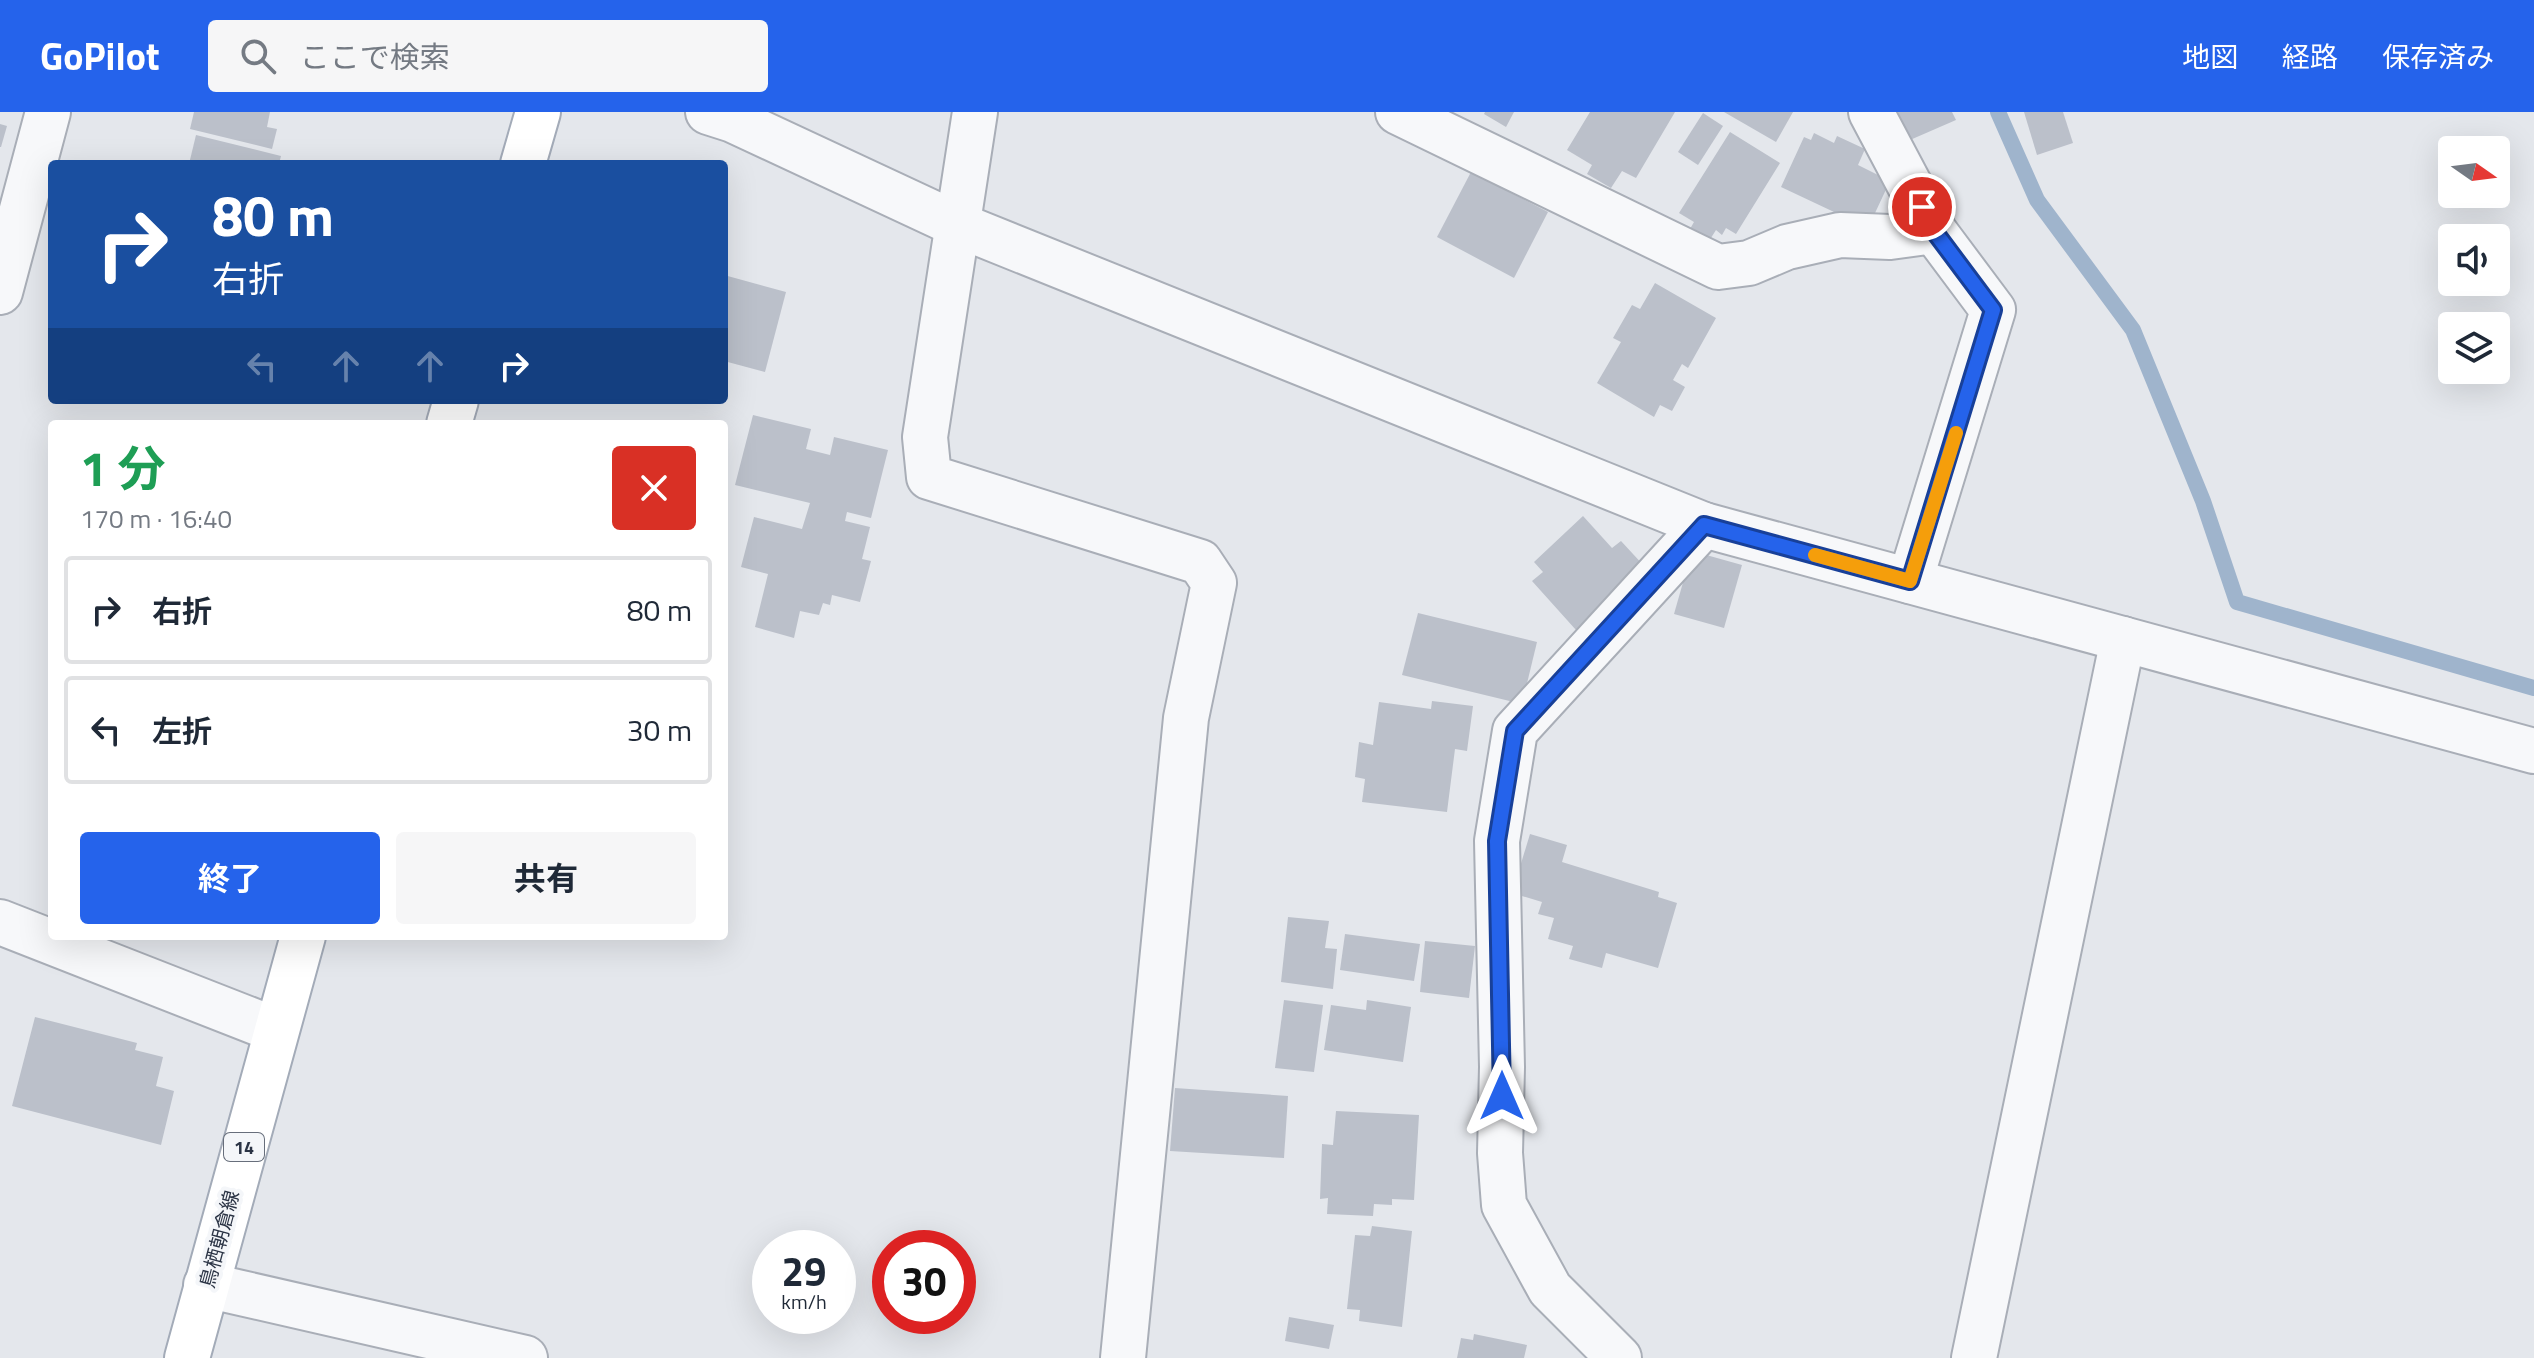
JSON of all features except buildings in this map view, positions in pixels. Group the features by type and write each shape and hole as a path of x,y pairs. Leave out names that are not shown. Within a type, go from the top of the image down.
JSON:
{"main road":[{"path":"524,160 538,112"},
{"name":"鳥栖朝倉線","path":"187,1358 302,940"}],"street":[{"path":"0,292 48,112"},
{"path":"708,112 733,120 956,224 1704,525 2534,751"},
{"path":"975,112 925,437 929,477 1200,562 1214,583 1186,718 1123,1358"},
{"path":"1398,112 1718,267 1749,263 1787,247 1840,235 1890,237 1934,231"},
{"path":"1871,112 1934,231 1993,310 1910,581"},
{"path":"1619,1358 1550,1289 1504,1205 1500,1153 1502,1067 1497,841 1515,731 1704,525"},
{"path":"1974,1358 2123,639"},
{"path":"0,922 276,1030"},
{"path":"206,1285 525,1358"}],"waterway":[{"path":"1998,112 2037,200 2133,330 2203,501 2237,602 2534,688"}],"slow traffic":[{"path":"1815,555 1910,581 1956,433"}],"route":[{"path":"1502,1096 1497,841 1515,731 1704,525 1910,581 1993,310 1934,231 1922,207"}]}
